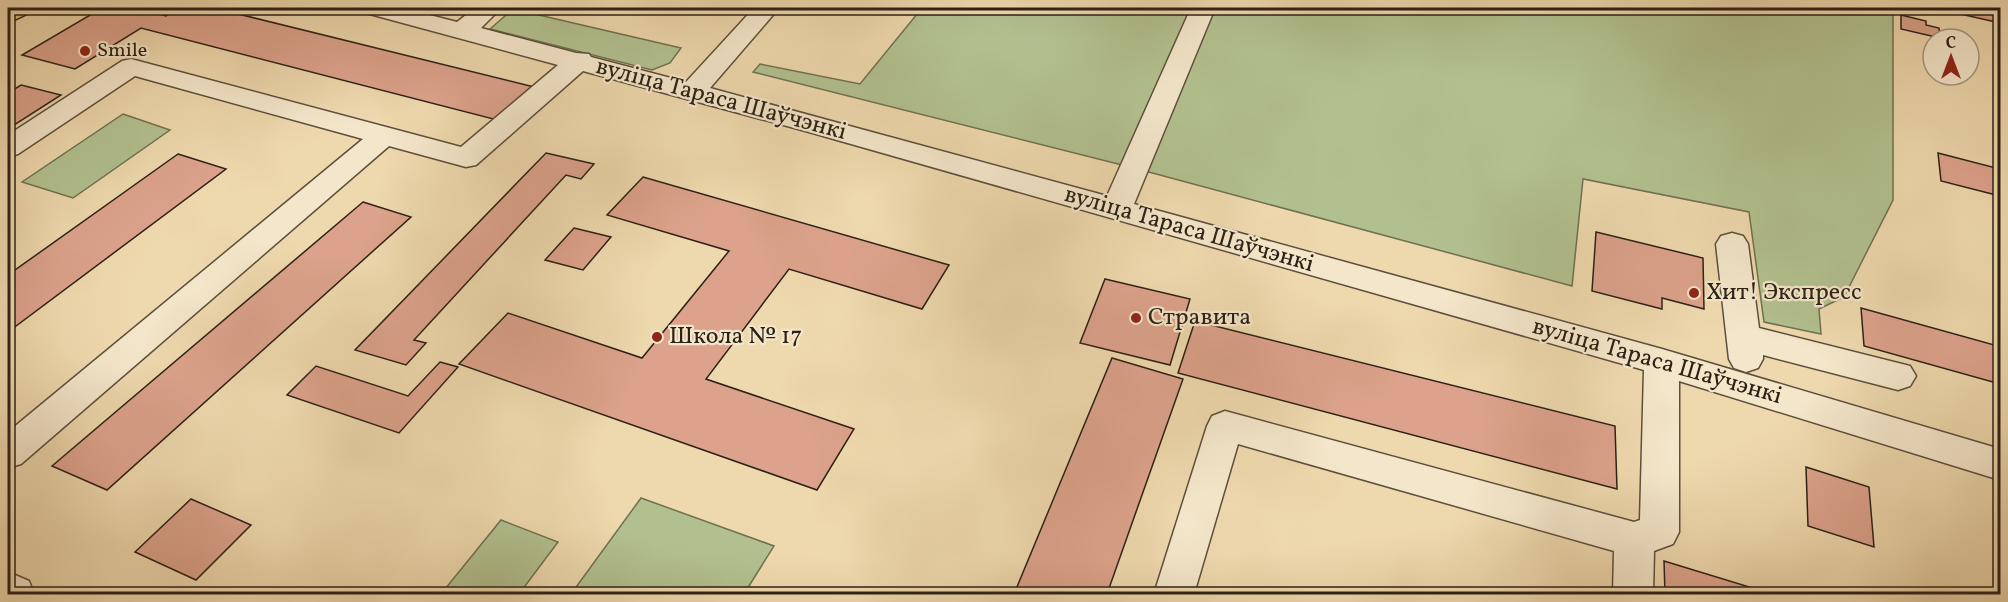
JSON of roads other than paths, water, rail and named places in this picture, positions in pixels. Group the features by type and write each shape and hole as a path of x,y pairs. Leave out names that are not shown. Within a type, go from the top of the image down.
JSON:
{"main road":[{"path":"8,15 20,8"}],"street":[{"name":"вуліца Тараса Шаўчэнкі","path":"375,8 693,91 1662,362 2001,465"},
{"path":"462,31 489,8"},
{"path":"693,91 767,8"},
{"path":"1116,210 1203,8"},
{"path":"8,148 131,67 466,158 580,60"},
{"path":"8,453 384,136"},
{"path":"1732,244 1748,388"},
{"path":"1744,337 1898,376"},
{"path":"1174,594 1225,426 1634,539 1659,532 1662,362"},
{"path":"1633,594 1634,539"},
{"path":"8,591 14,594"}],"place":[{"name":"Smile","path":"85,51"},
{"name":"Хит! Экспресс","path":"1694,293"},
{"name":"Стравита","path":"1136,318"},
{"name":"Школа № 17","path":"657,337"}]}
